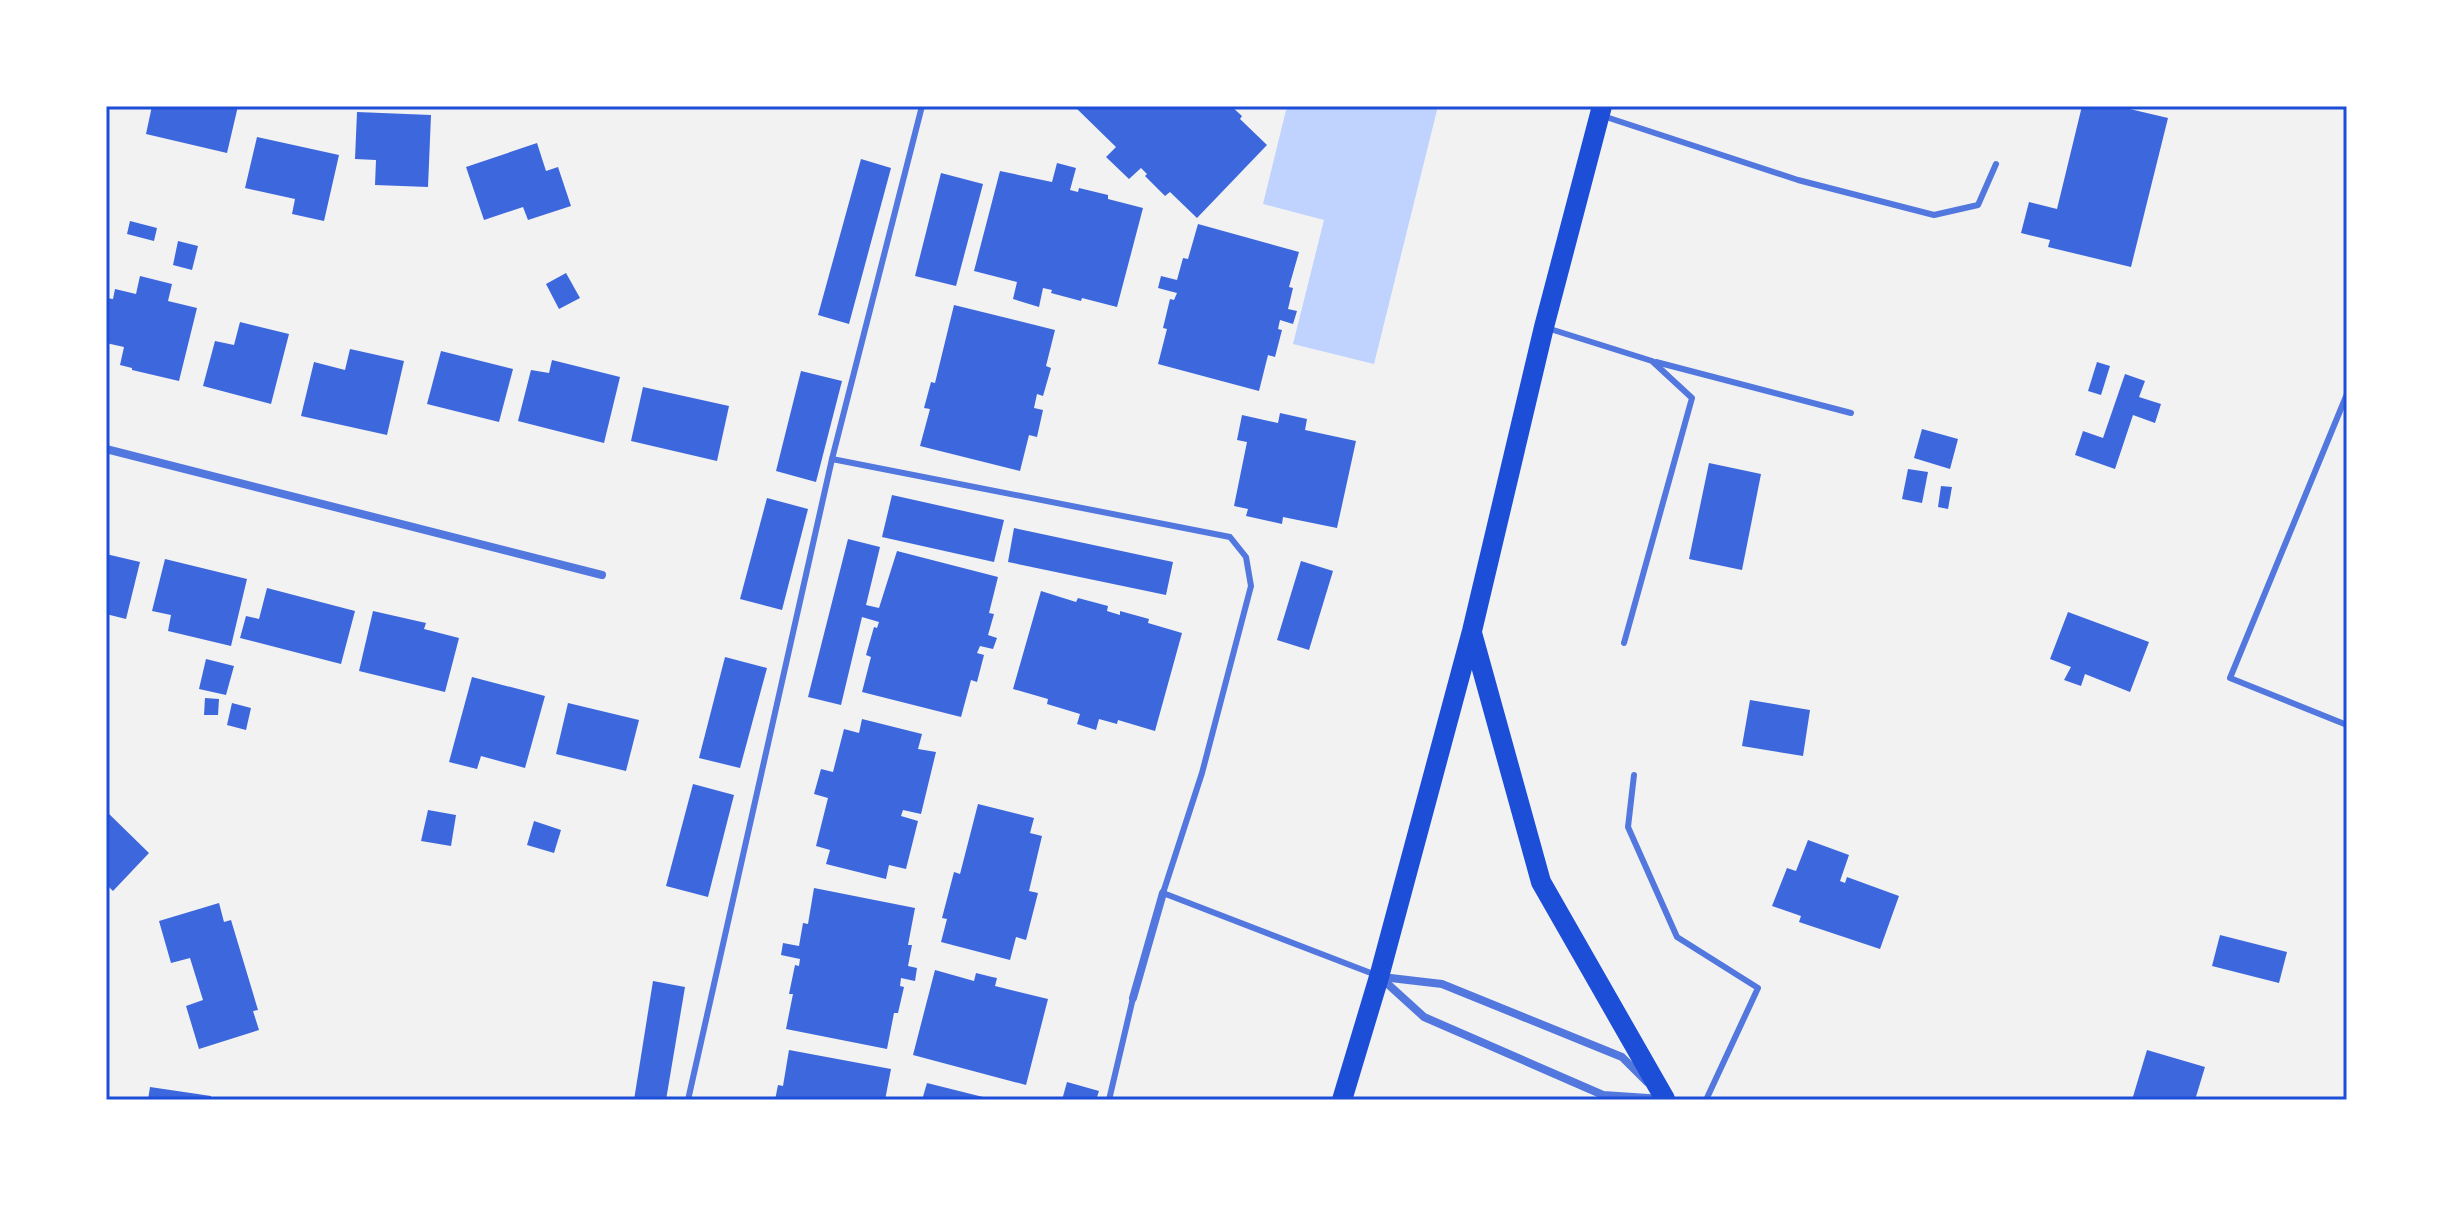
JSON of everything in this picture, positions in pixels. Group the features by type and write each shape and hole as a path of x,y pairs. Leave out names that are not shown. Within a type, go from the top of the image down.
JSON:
{"main road":[{"path":"1342,1100 1379,977 1472,631 1544,327 1600,111"},
{"path":"1472,631 1541,882 1665,1100"}],"street":[{"path":"106,449 602,575"},
{"path":"1133,998 1163,893"},
{"path":"1379,977 1442,984 1622,1057 1665,1100"},
{"path":"1379,977 1424,1017 1603,1095 1665,1100"}],"lane":[{"path":"688,1100 832,459 922,106"},
{"path":"1600,111 1798,180 1934,215 1978,205 1996,164"},
{"path":"1544,327 1652,361 1851,413"},
{"path":"1624,643 1692,398 1652,361"},
{"path":"2347,394 2230,678 2347,725"},
{"path":"832,459 1230,537 1246,557 1251,586 1202,773 1163,893 1379,977"},
{"path":"1634,775 1628,827 1677,937 1758,988 1706,1100"},
{"path":"1109,1100 1133,998"}],"water":[{"path":"1287,106 1438,106 1374,364 1293,344 1324,220 1263,204"}],"building":[{"path":"152,106 238,106 227,153 146,134"},
{"path":"1074,106 1231,106 1267,145 1197,218 1170,192 1165,196 1141,168 1129,179 1106,157 1116,147"},
{"path":"2082,106 2117,106 2168,118 2131,267 2048,247 2050,240 2021,233 2029,202 2057,209"},
{"path":"357,112 431,115 428,187 375,185 376,160 355,159"},
{"path":"257,137 339,155 324,221 292,214 295,199 245,188"},
{"path":"537,143 546,171 558,167 571,206 528,220 523,207 484,220 466,167"},
{"path":"861,159 891,168 849,324 818,315"},
{"path":"1057,163 1076,168 1070,190 1078,192 1079,188 1108,195 1108,199 1143,208 1117,307 1082,298 1081,301 1043,288 1039,307 1013,299 1017,282 974,271 1000,171 1052,182"},
{"path":"941,173 983,184 956,286 915,276"},
{"path":"130,221 157,228 154,241 127,234"},
{"path":"1198,224 1299,252 1289,287 1293,288 1288,309 1297,311 1293,324 1280,320 1278,329 1282,330 1275,357 1268,355 1259,391 1158,364 1167,329 1163,328 1170,299 1174,300 1177,293 1158,288 1161,276 1177,280 1183,258 1188,259"},
{"path":"178,241 198,246 192,270 173,265"},
{"path":"566,273 580,298 559,309 546,284"},
{"path":"140,276 172,284 168,301 197,308 179,381 120,365 124,347 106,343 106,298 113,299 115,289 136,294"},
{"path":"954,305 1055,330 1046,366 1051,368 1043,396 1037,394 1034,408 1043,410 1037,437 1029,435 1020,471 920,446 930,409 924,408 931,382 935,383"},
{"path":"240,322 289,334 271,404 203,386 215,341 234,345"},
{"path":"350,349 404,361 387,435 301,416 314,362 345,370"},
{"path":"441,351 513,369 499,422 427,404"},
{"path":"552,360 620,377 604,443 518,421 531,370 549,373"},
{"path":"2097,362 2110,366 2101,395 2088,391"},
{"path":"801,371 842,381 816,482 776,471"},
{"path":"2125,374 2145,381 2139,397 2161,404 2155,423 2133,415 2115,469 2075,455 2083,431 2103,438"},
{"path":"643,387 729,406 717,461 631,441"},
{"path":"1280,413 1307,419 1305,430 1356,441 1337,528 1283,517 1282,524 1246,516 1248,509 1234,506 1247,442 1237,440 1242,415 1278,423"},
{"path":"1922,429 1958,439 1950,469 1914,458"},
{"path":"1709,463 1761,474 1742,570 1689,559"},
{"path":"1908,469 1928,472 1922,503 1902,499"},
{"path":"1941,486 1952,487 1948,509 1938,507"},
{"path":"892,495 1004,520 994,562 882,537"},
{"path":"767,498 808,509 782,610 740,599"},
{"path":"1014,528 1173,562 1166,595 1008,562"},
{"path":"848,539 880,547 866,605 879,608 897,551 998,577 989,613 994,614 988,635 997,638 993,649 980,646 977,653 984,655 977,682 971,680 961,717 862,692 871,657 866,655 874,627 877,628 879,622 862,617 841,705 808,697"},
{"path":"106,554 140,562 126,619 106,614"},
{"path":"165,559 247,579 231,646 168,631 171,615 152,611"},
{"path":"1301,561 1333,571 1309,650 1277,640"},
{"path":"267,588 355,611 341,664 240,638 246,616 259,619"},
{"path":"1041,591 1076,602 1078,598 1108,606 1107,611 1120,615 1120,611 1149,619 1148,623 1182,633 1155,731 1118,720 1117,724 1099,719 1096,730 1077,724 1080,714 1047,704 1048,699 1013,689"},
{"path":"373,611 426,623 424,629 459,638 445,692 359,671"},
{"path":"2068,612 2149,642 2130,692 2085,674 2081,686 2064,680 2071,667 2050,659"},
{"path":"725,657 767,668 740,768 699,758"},
{"path":"206,659 234,666 226,695 199,689"},
{"path":"472,677 545,696 525,768 481,756 477,769 449,762"},
{"path":"205,698 219,699 218,715 204,715"},
{"path":"1750,700 1810,710 1803,756 1742,746"},
{"path":"232,703 251,708 246,730 227,725"},
{"path":"568,703 639,720 626,771 556,754"},
{"path":"862,719 922,734 918,749 936,752 921,814 903,810 901,816 918,821 906,869 889,865 886,879 826,864 830,850 816,846 828,798 814,794 821,769 833,772 844,729 859,733"},
{"path":"693,784 734,795 708,897 666,886"},
{"path":"978,804 1034,818 1030,833 1042,836 1029,891 1038,893 1026,940 1016,937 1010,960 941,942 947,919 942,918 954,872 960,874"},
{"path":"428,810 456,815 451,846 421,841"},
{"path":"106,811 149,853 113,891 108,886 106,888"},
{"path":"534,821 561,830 554,853 527,845"},
{"path":"1808,840 1849,855 1840,881 1845,883 1847,877 1899,896 1880,949 1799,922 1801,916 1772,906 1787,868 1796,871"},
{"path":"814,888 915,908 908,945 912,945 908,966 917,968 915,981 901,978 900,986 904,987 898,1013 894,1013 887,1049 786,1029 793,994 789,994 795,965 799,966 800,959 781,955 783,943 799,946 803,923 808,924"},
{"path":"219,903 224,922 231,920 258,1010 253,1011 259,1030 199,1049 186,1006 203,1000 190,958 171,963 159,921"},
{"path":"2220,935 2287,952 2279,983 2212,966"},
{"path":"935,970 974,981 976,973 997,978 995,986 1048,999 1026,1085 913,1055"},
{"path":"653,981 685,987 666,1100 634,1100"},
{"path":"789,1050 891,1069 885,1100 775,1100 778,1085 783,1086"},
{"path":"2147,1050 2205,1067 2195,1100 2132,1100"},
{"path":"1067,1082 1099,1091 1096,1100 1062,1100"},
{"path":"927,1083 991,1099 922,1100"},
{"path":"150,1087 211,1096 211,1100 148,1100"}]}
